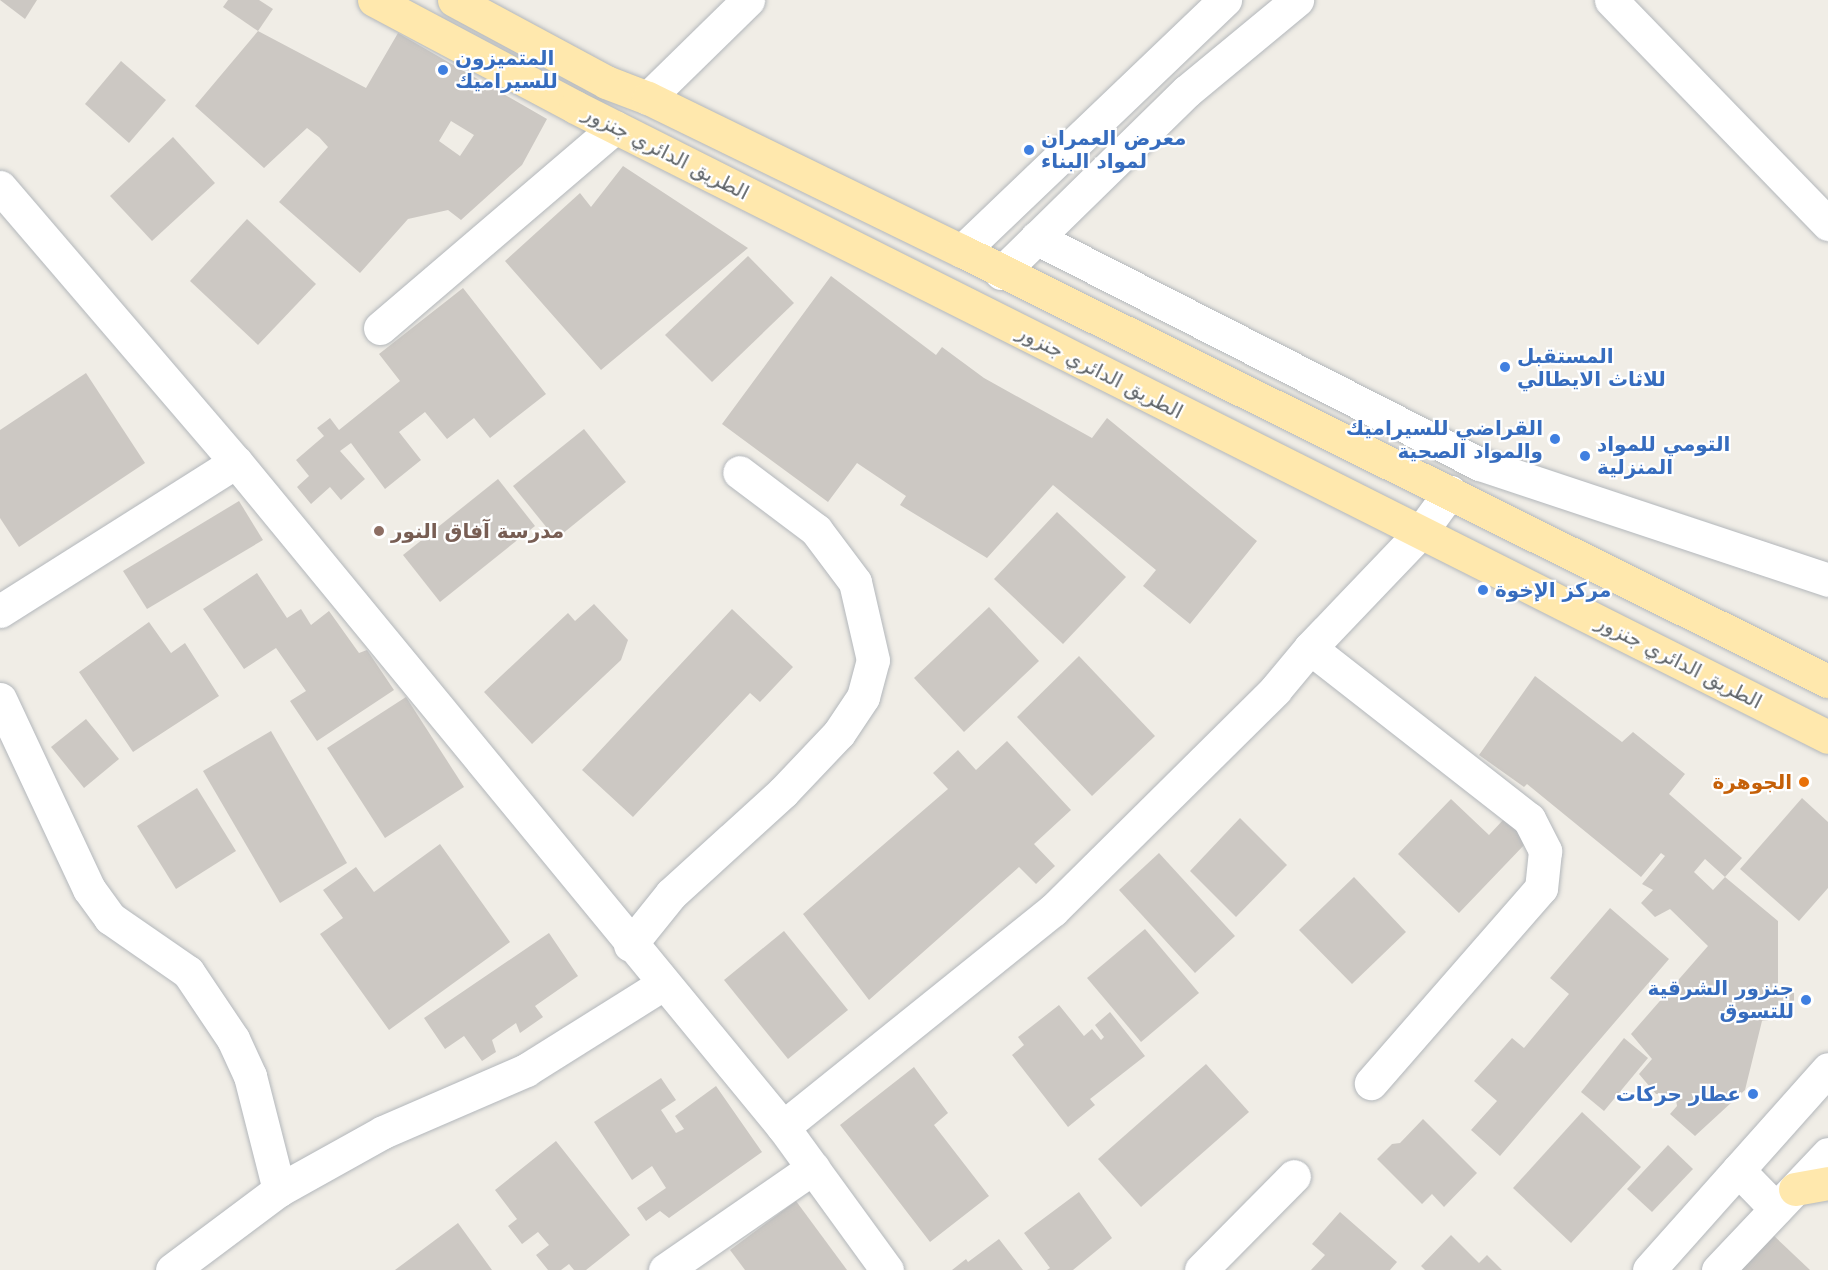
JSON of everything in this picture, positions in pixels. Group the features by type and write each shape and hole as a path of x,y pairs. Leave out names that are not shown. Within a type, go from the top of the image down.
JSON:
{"main road":[{"name":"الطريق الدائري جنزور","path":"374,0 615,127 1828,737"},
{"name":"الطريق الدائري جنزور","path":"453,0 606,82 648,98 962,251 1001,273 1450,492 1828,681"},
{"path":"1785,1199 1828,1183"}],"street":[{"path":"648,98 748,0"},
{"path":"962,251 1225,0"},
{"path":"1001,273 1187,91 1297,0"},
{"path":"1611,0 1826,218"},
{"path":"380,328 615,127"},
{"path":"0,187 236,462 630,945 783,1127 887,1270"},
{"path":"1036,238 1480,464 1828,580"},
{"path":"0,611 236,462"},
{"path":"630,945 671,894 783,792 839,733 863,697 873,660 855,582 816,530 739,472"},
{"path":"783,1127 1053,910 1275,690 1310,648 1419,533 1450,492"},
{"path":"1310,648 1529,819 1545,851 1541,888 1371,1083"},
{"path":"0,699 89,889 110,918 188,972 233,1039 250,1076 279,1190"},
{"path":"172,1270 279,1190 383,1132 526,1070 663,984"},
{"path":"1649,1270 1828,1069"},
{"path":"1718,1270 1828,1154"},
{"path":"665,1270 813,1168"},
{"path":"1738,1170 1785,1199"},
{"path":"1201,1270 1294,1176"}],"building":[{"path":"0,0 37,0 25,19"},
{"path":"228,0 259,0 273,9 258,31 223,7"},
{"path":"258,31 366,88 398,33 547,119 522,165 461,220 448,210 408,219 360,273 279,202 328,147 319,137 307,128 264,168 195,106","holes":["451,121 474,135 460,156 439,141"]},
{"path":"121,61 166,100 129,143 85,104"},
{"path":"173,137 215,183 152,241 110,196"},
{"path":"623,166 748,248 601,370 505,261 580,193 591,207"},
{"path":"247,219 316,284 258,345 190,281"},
{"path":"748,256 794,303 712,382 665,335"},
{"path":"831,276 936,355 942,347 984,378 1092,438 1107,418 1257,541 1190,624 1143,586 1156,570 1053,485 987,558 900,505 906,496 857,463 828,502 722,424"},
{"path":"463,288 546,394 490,438 474,418 447,439 425,412 399,432 421,460 385,489 351,443 340,451 365,479 341,500 330,487 311,504 297,487 309,476 296,460 324,436 317,428 330,418 339,430 400,381 379,354"},
{"path":"86,373 145,463 19,547 0,518 0,430"},
{"path":"584,429 626,482 556,539 513,486"},
{"path":"498,479 535,526 440,602 403,555"},
{"path":"239,501 263,540 147,609 123,571"},
{"path":"1057,512 1126,577 1063,644 994,579"},
{"path":"257,573 287,618 301,609 311,625 329,611 359,653 367,650 394,690 317,741 290,701 306,691 276,648 244,669 203,609"},
{"path":"594,604 628,640 621,660 532,744 484,692 568,613 575,621"},
{"path":"989,607 1039,661 964,732 914,678"},
{"path":"732,609 793,667 760,702 750,693 633,817 582,770"},
{"path":"149,622 171,653 185,643 219,696 133,752 79,672"},
{"path":"1079,656 1155,736 1092,796 1017,717"},
{"path":"1535,676 1622,742 1633,732 1685,774 1669,794 1742,858 1725,877 1778,921 1778,992 1794,991 1794,1017 1762,1021 1745,1090 1695,1136 1670,1114 1677,1106 1675,1094 1656,1094 1639,1074 1652,1059 1631,1034 1708,946 1670,909 1655,917 1641,903 1653,890 1642,884 1665,856 1661,853 1641,877 1527,784 1524,787 1479,755","holes":["1705,859 1725,877 1713,890 1694,872"]},
{"path":"406,697 464,787 385,838 327,748"},
{"path":"86,719 119,759 84,788 51,747"},
{"path":"271,731 347,863 280,903 203,771"},
{"path":"1007,741 1071,810 1034,844 1055,866 1036,884 1019,867 869,1000 803,914 948,789 933,773 958,750 976,770"},
{"path":"197,788 236,851 176,889 137,826"},
{"path":"1802,798 1828,822 1828,888 1799,921 1740,869"},
{"path":"1451,799 1489,835 1504,819 1528,841 1459,913 1398,854"},
{"path":"1240,818 1287,865 1236,917 1190,871"},
{"path":"440,844 510,942 389,1030 320,934 343,918 323,890 356,867 374,892"},
{"path":"1159,853 1235,936 1195,973 1119,890"},
{"path":"1354,877 1406,932 1352,984 1299,930"},
{"path":"1610,908 1669,959 1500,1156 1471,1130 1497,1101 1474,1081 1512,1038 1524,1048 1569,994 1550,978"},
{"path":"1145,929 1199,993 1141,1042 1087,978"},
{"path":"784,931 848,1010 788,1059 724,980"},
{"path":"549,933 578,976 535,1006 543,1017 520,1033 516,1023 492,1040 496,1052 482,1061 464,1036 445,1049 424,1018"},
{"path":"1059,1005 1084,1036 1092,1029 1101,1040 1104,1037 1095,1025 1110,1012 1145,1056 1090,1099 1095,1105 1068,1127 1012,1055 1024,1045 1018,1037"},
{"path":"1624,1038 1648,1058 1604,1111 1581,1092"},
{"path":"1206,1064 1249,1112 1141,1207 1098,1159"},
{"path":"914,1067 948,1113 934,1125 989,1196 930,1242 840,1125"},
{"path":"661,1078 676,1100 661,1110 676,1133 684,1129 675,1116 716,1086 762,1152 669,1218 660,1211 646,1221 637,1208 666,1188 652,1166 632,1180 594,1122"},
{"path":"1582,1112 1641,1167 1571,1243 1513,1188"},
{"path":"1423,1119 1477,1173 1444,1207 1432,1194 1422,1204 1377,1159 1392,1144 1400,1143"},
{"path":"556,1141 630,1235 586,1270 574,1270 569,1264 561,1270 548,1270 536,1255 549,1245 538,1232 522,1244 508,1226 517,1219 495,1190"},
{"path":"1668,1145 1693,1169 1652,1212 1627,1189"},
{"path":"1079,1192 1112,1238 1073,1270 1047,1270 1050,1268 1024,1233"},
{"path":"796,1201 847,1270 745,1270 730,1250"},
{"path":"1340,1212 1397,1262 1390,1270 1311,1270 1325,1255 1312,1244"},
{"path":"458,1223 492,1270 395,1270"},
{"path":"1771,1233 1810,1270 1738,1270"},
{"path":"1451,1235 1479,1263 1487,1255 1502,1270 1425,1270 1421,1266"},
{"path":"999,1239 1023,1270 952,1270 966,1259 968,1262"}],"place":[{"name":"المتميزون للسيراميك","path":"443,70"},
{"name":"معرض العمران لمواد البناء","path":"1029,150"},
{"name":"المستقبل للاثاث الايطالي","path":"1505,367"},
{"name":"القراضي للسيراميك والمواد الصحية","path":"1555,439"},
{"name":"التومي للمواد المنزلية","path":"1585,456"},
{"name":"مدرسة آفاق النور","path":"379,531"},
{"name":"مركز الإخوة","path":"1483,590"},
{"name":"الجوهرة","path":"1804,782"},
{"name":"جنزور الشرقية للتسوق","path":"1806,1000"},
{"name":"عطار حركات","path":"1753,1094"}]}
